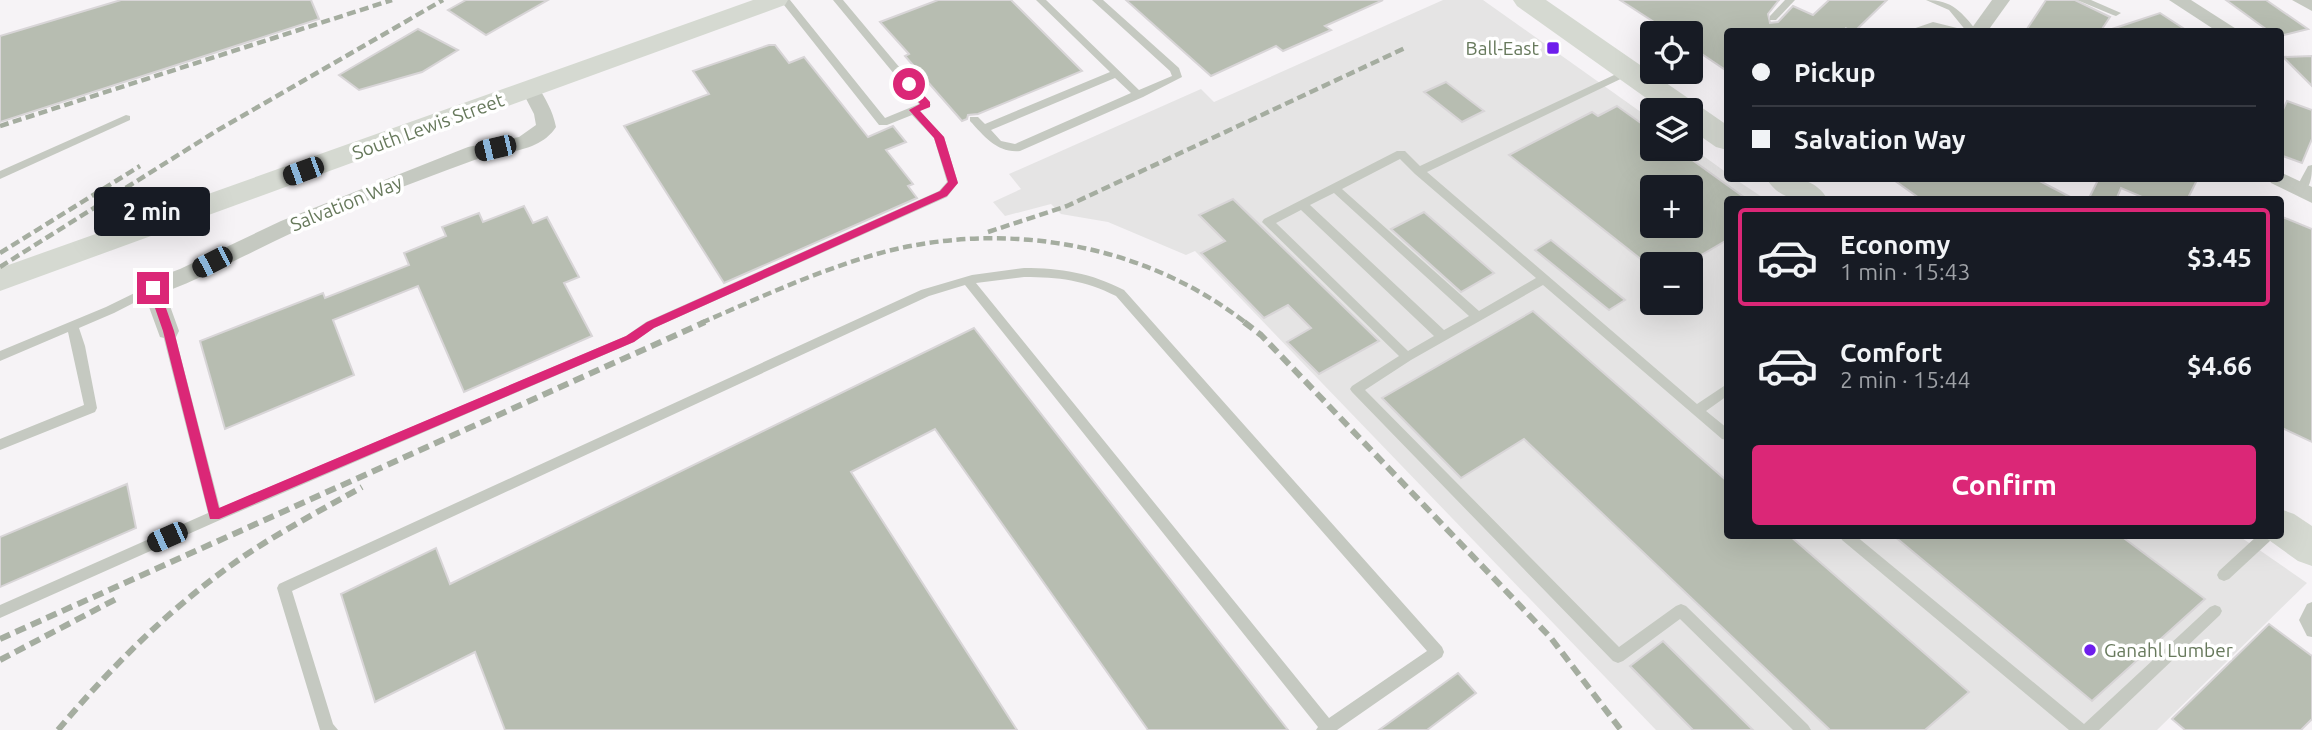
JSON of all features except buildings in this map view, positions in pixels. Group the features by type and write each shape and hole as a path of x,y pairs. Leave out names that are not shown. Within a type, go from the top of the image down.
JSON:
{"main road":[{"name":"South Lewis Street","path":"0,281 776,0"},
{"path":"1527,0 1668,98"},
{"path":"1703,123 1724,138"},
{"path":"1787,182 1807,196"},
{"path":"2284,529 2312,548"}],"street":[{"path":"1978,28 2001,0"},
{"path":"2178,0 2225,28"},
{"path":"2301,0 2312,6"},
{"name":"Salvation Way","path":"153,288 188,275 288,226 434,167 475,152 525,142 545,127 544,114 530,89"},
{"path":"2284,181 2306,193"},
{"path":"153,288 168,331"}],"lane":[{"path":"785,0 883,123 926,105 838,0"},
{"path":"1041,0 1139,95"},
{"path":"974,118 999,144 1016,148 1171,81 1177,73 1097,0"},
{"path":"1773,18 1790,0"},
{"path":"1931,0 1952,8 1971,28"},
{"path":"2082,0 2116,13"},
{"path":"1923,28 1933,25 1945,28"},
{"path":"1419,171 1629,71"},
{"path":"984,130 1117,73"},
{"path":"0,612 215,516 630,339 650,325 943,194 953,183 939,137 913,110"},
{"path":"0,175 34,161 77,137 126,118"},
{"path":"1407,357 1268,222 1401,154 1724,433"},
{"path":"2306,193 2312,169"},
{"path":"1335,188 1478,317"},
{"path":"1303,204 1443,337"},
{"path":"330,730 327,729 284,589 925,293 968,281 1033,272 1058,272 1103,282 1120,293 1437,652 1325,729 968,281"},
{"path":"1544,279 1356,389 1618,656 1681,610 1803,730"},
{"path":"0,356 153,288"},
{"path":"0,445 91,408 79,346 72,325"},
{"path":"168,331 215,516"},
{"path":"1697,411 1724,391"},
{"path":"1851,539 2080,730"},
{"path":"2224,575 2263,539"},
{"path":"2312,608 2306,620 2312,631"},
{"path":"2088,730 2215,611"}],"shaded area":[{"path":"1443,0 1483,0 1640,111 1640,161 1703,161 1703,156 1724,171 1724,182 1740,182 1760,196 1724,196 1724,539 2243,539 2307,583 2157,730 1656,730 1195,251 1186,255 1108,222 1061,214 1051,204 1005,216 993,202 1021,189 1009,174 1201,89 1214,102"}],"railway":[{"path":"0,126 392,0"},
{"path":"0,267 218,130 443,0"},
{"path":"988,232 1067,206 1405,48"},
{"path":"0,253 140,166"},
{"path":"701,323 791,284 861,259 931,243 979,238 1074,246 1120,257 1164,274 1207,296 1246,323"},
{"path":"0,639 705,322"},
{"path":"1244,322 1261,335 1551,638 1621,730"},
{"path":"58,730 142,640 212,579 268,541 362,487"},
{"path":"0,660 118,598"}],"place":[{"name":"Ball-East","path":"1553,48"},
{"name":"Ganahl Lumber","path":"2090,650"}],"route":[{"path":"153,288 168,331 215,516 630,339 650,325 943,194 953,183 949,169 939,137 913,110 926,105 909,84"}]}
